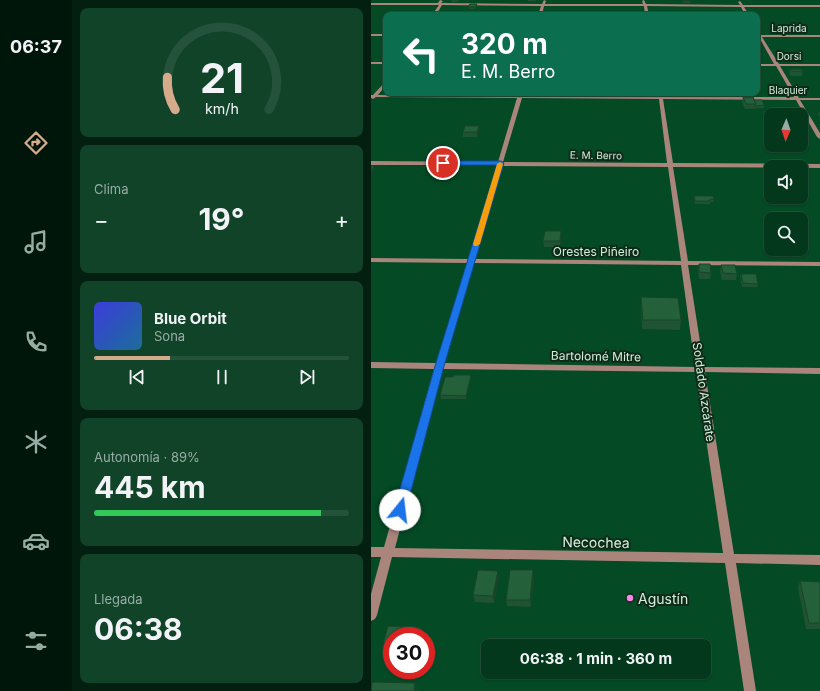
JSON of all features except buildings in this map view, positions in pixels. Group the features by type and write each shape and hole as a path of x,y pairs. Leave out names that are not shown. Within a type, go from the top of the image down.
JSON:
{"street":[{"path":"436,12 441,6 440,4 442,0"},
{"path":"541,12 544,0"},
{"path":"644,0 646,12"},
{"path":"739,0 746,12"},
{"path":"371,4 820,6"},
{"path":"371,35 383,35"},
{"name":"Laprida","path":"760,36 820,36"},
{"path":"760,39 820,137"},
{"path":"371,63 383,63"},
{"name":"Dorsi","path":"760,65 820,65"},
{"path":"371,101 373,96 383,85"},
{"name":"Blaquier","path":"373,96 383,96"},
{"path":"371,615 439,366 521,96"},
{"name":"Blaquier","path":"660,96 820,99"},
{"name":"Soldado Azcárate","path":"660,96 700,369 750,691"},
{"name":"E. M. Berro","path":"371,163 820,166"},
{"name":"Orestes Piñeiro","path":"371,260 820,264"},
{"name":"Bartolomé Mitre","path":"371,365 820,371"},
{"name":"Necochea","path":"371,552 729,560 820,560"}],"slow traffic":[{"path":"477,244 500,164"}],"place":[{"name":"Agustín","path":"630,598"}],"route":[{"path":"400,510 439,366 501,163 443,163"}]}
